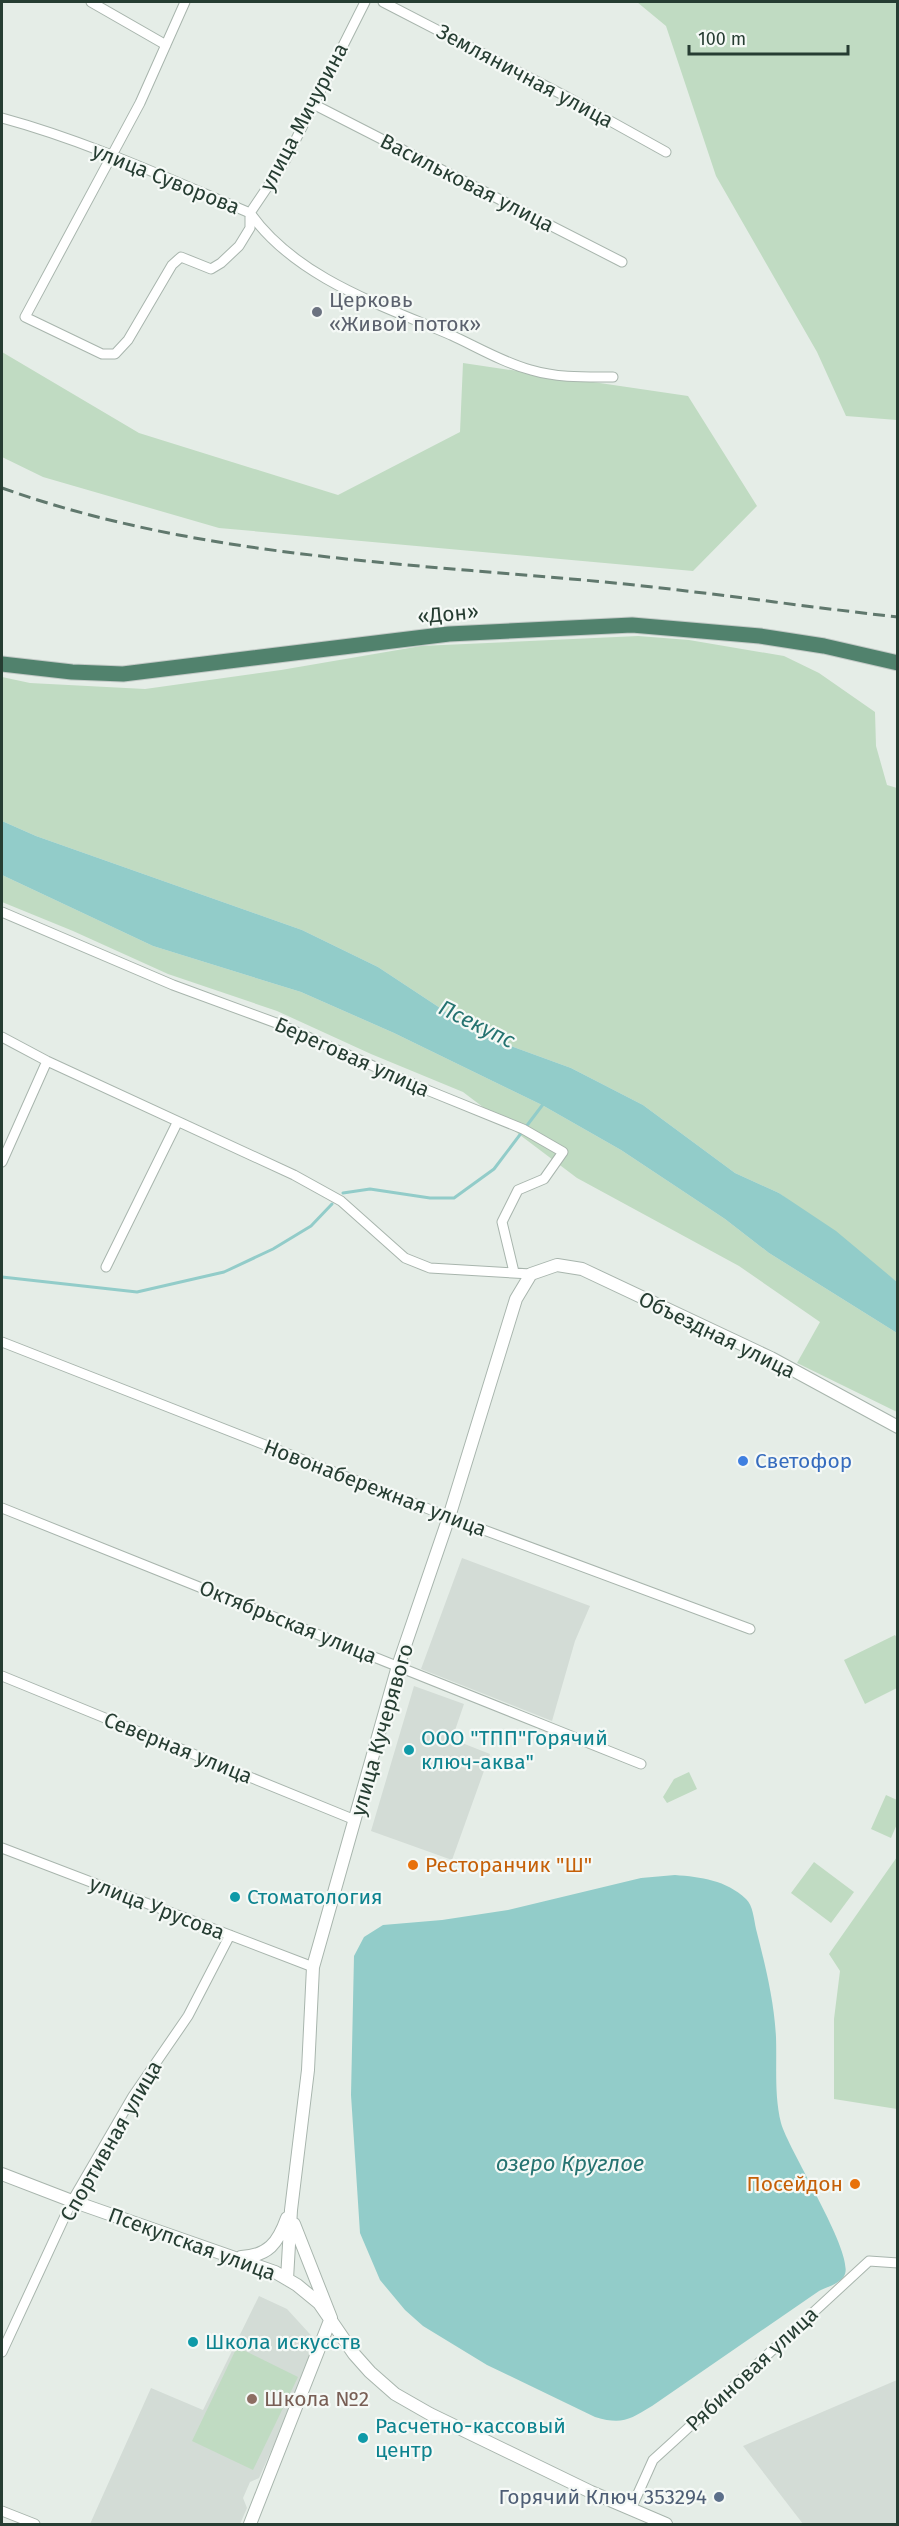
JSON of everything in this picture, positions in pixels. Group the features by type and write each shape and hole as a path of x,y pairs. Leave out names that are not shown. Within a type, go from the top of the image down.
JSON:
{"highway":[{"name":"«Дон»","path":"2,664 72,672 123,674 449,634 632,625 760,636 824,646 897,663"}],"street":[{"path":"91,2 166,45"},
{"path":"110,156 140,103 185,2"},
{"name":"улица Мичурина","path":"110,156 25,317 102,354 115,354 128,340 172,265 181,256 211,269 239,246 250,228 250,213 285,161 366,2"},
{"name":"Земляничная улица","path":"383,2 567,97 666,152"},
{"name":"Васильковая улица","path":"313,104 622,262"},
{"name":"улица Суворова","path":"2,118 110,156 250,213 262,229 307,267 360,296 530,370 569,377 613,377"},
{"name":"Береговая улица","path":"2,912 173,985 318,1041 427,1090 523,1129 563,1152 544,1179 518,1190 502,1222 514,1272"},
{"path":"2,1037 46,1061 177,1123 294,1175 341,1201 405,1258 430,1268 531,1274"},
{"path":"2,1162 46,1061"},
{"path":"106,1267 177,1123"},
{"name":"Объездная улица","path":"531,1274 557,1265 582,1269 771,1358 897,1426"},
{"name":"улица Кучерявого","path":"287,2279 292,2200 308,2070 313,1968 398,1666 449,1518 516,1299 531,1274"},
{"name":"Новонабережная улица","path":"2,1342 449,1518 750,1629"},
{"name":"Октябрьская улица","path":"2,1508 641,1764"},
{"name":"Северная улица","path":"2,1676 355,1821"},
{"name":"улица Урусова","path":"2,1848 313,1968"},
{"name":"Спортивная улица","path":"2,2352 72,2201 133,2096 188,2016 230,1935"},
{"name":"Псекупская улица","path":"2,2174 72,2201 237,2257 287,2279 313,2297 331,2318 362,2364 395,2394 441,2419 666,2524"},
{"name":"улица Кучерявого","path":"237,2257 256,2256 270,2249 279,2237 292,2200"},
{"name":"улица Кучерявого","path":"291,2218 331,2318"},
{"name":"Рябиновая улица","path":"631,2509 653,2460 869,2261 897,2263"},
{"path":"250,2524 331,2318"},
{"path":"2,2511 35,2524"}],"shaded area":[{"path":"462,1558 590,1606 575,1641 552,1721 421,1669"},
{"name":"ООО \"ТПП\"Горячий ключ-аква\"","path":"414,1686 464,1704 452,1739 490,1754 452,1860 371,1831"},
{"name":"Школа №2","path":"259,2296 287,2309 319,2344 259,2478 250,2482 243,2498 247,2508 240,2524 90,2524 151,2388 203,2410"},
{"path":"897,2380 897,2524 803,2524 743,2446"}],"green space":[{"path":"637,2 897,2 897,420 846,416 817,352 716,176 666,26"},
{"path":"2,352 139,433 338,495 460,432 463,363 688,396 757,506 693,571 219,528 43,477 2,457"},
{"path":"638,636 689,640 784,656 819,673 875,712 876,746 887,785 897,788 897,1282 779,1193 735,1173 643,1105 571,1068 481,1035 378,967 302,930 36,836 2,821 2,677 30,683 145,689 281,670 421,646"},
{"path":"2,875 153,946 301,992 394,1033 542,1105 621,1150 725,1219 769,1253 897,1333 897,1412 797,1363 820,1322 739,1266 577,1178 463,1092 371,1054 277,1011 168,974 2,902"},
{"path":"895,1635 898,1640 897,1688 865,1704 844,1660"},
{"path":"689,1772 697,1789 667,1803 663,1797 674,1779"},
{"path":"886,1795 897,1800 897,1824 891,1838 871,1829"},
{"path":"897,1857 897,2109 834,2099 834,2019 840,1971 829,1954"},
{"path":"814,1862 854,1892 831,1923 791,1893"},
{"path":"237,2347 298,2377 253,2470 192,2441"}],"water":[{"path":"2,821 36,836 302,930 378,967 481,1035 571,1068 643,1105 735,1173 779,1193 836,1231 897,1282 897,1333 769,1253 725,1219 621,1150 542,1105 394,1033 301,992 153,946 2,875"},
{"name":"озеро Круглое","path":"675,1875 704,1878 722,1884 746,1899 750,1905 766,1969 773,2009 781,2123 840,2245 845,2262 845,2274 838,2282 819,2291 652,2406 631,2418 612,2421 595,2417 487,2365 423,2326 405,2310 380,2280 360,2233 351,2095 354,1956 364,1937 383,1925 442,1920 508,1910 641,1878"}],"waterway":[{"path":"343,1193 370,1189 430,1198 454,1198 494,1169 544,1103"},
{"path":"2,1277 137,1292 224,1272 273,1249 311,1226 332,1204"}],"railway":[{"path":"2,488 71,510 141,527 283,552 653,587 898,617"}],"place":[{"name":"Церковь «Живой поток»","path":"317,312"},
{"name":"Светофор","path":"743,1461"},
{"name":"ООО \"ТПП\"Горячий ключ-аква\"","path":"409,1750"},
{"name":"Ресторанчик \"Ш\"","path":"413,1865"},
{"name":"Стоматология","path":"235,1897"},
{"name":"Посейдон","path":"855,2184"},
{"name":"Школа искусств","path":"193,2342"},
{"name":"Школа №2","path":"252,2399"},
{"name":"Расчетно-кассовый центр","path":"363,2438"},
{"name":"Горячий Ключ 353294","path":"719,2497"}],"water label":[{"name":"Псекупс","path":"477,1024"}]}
